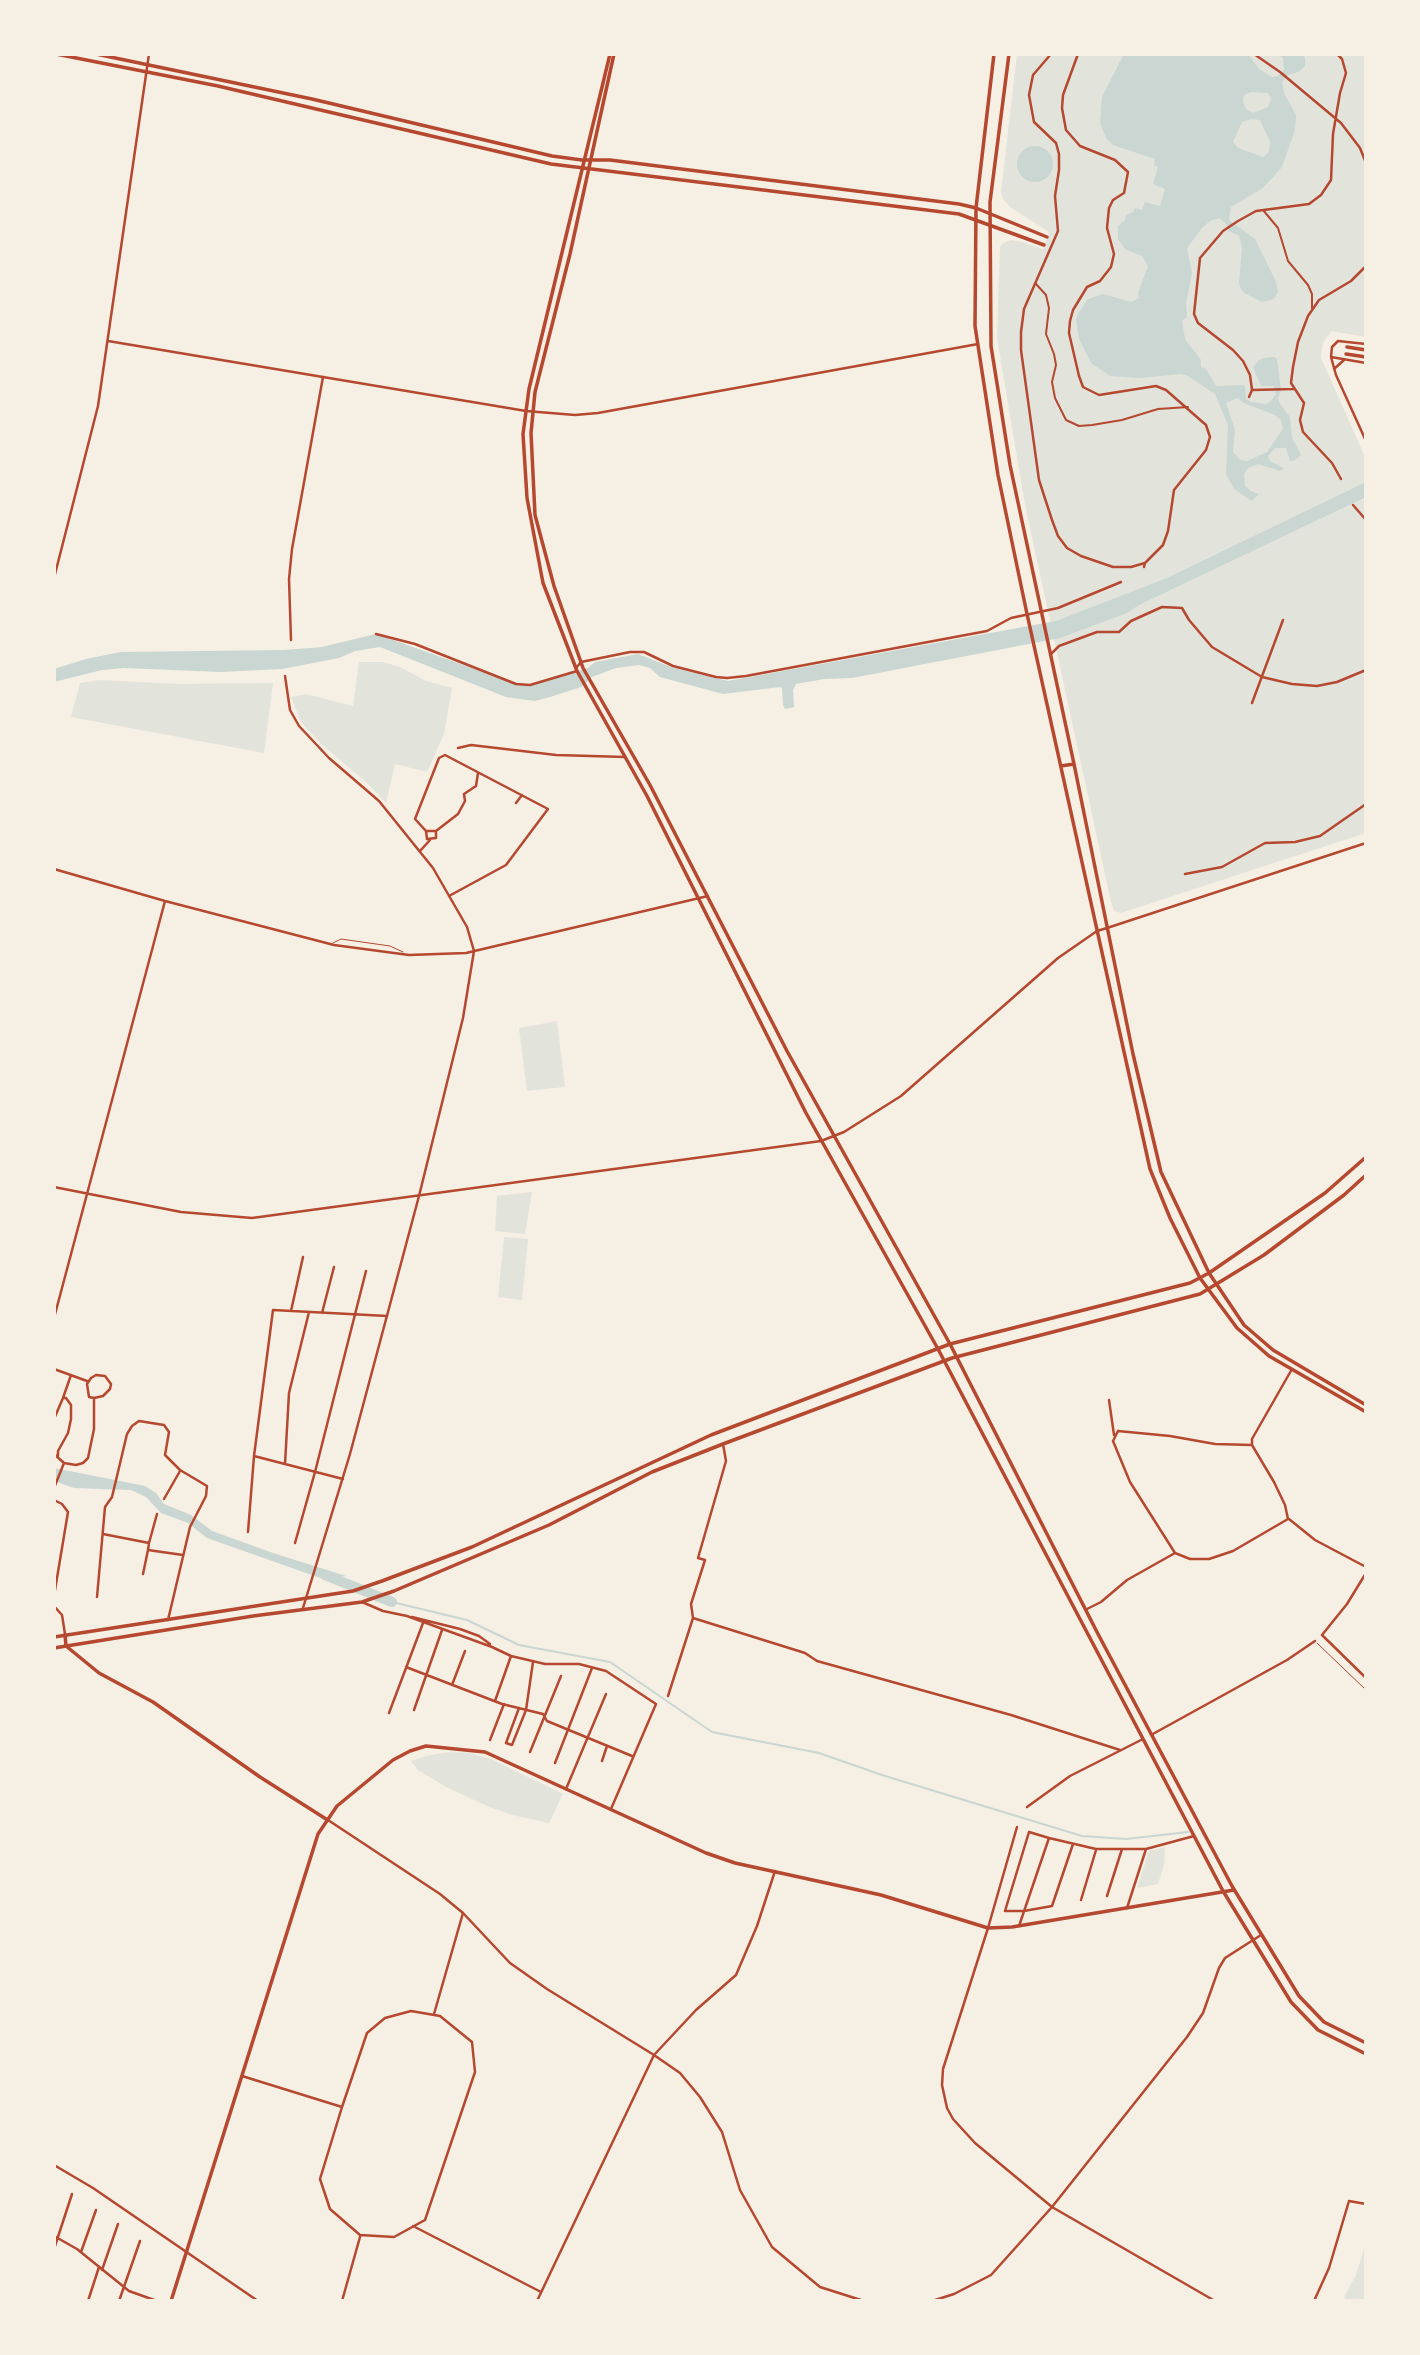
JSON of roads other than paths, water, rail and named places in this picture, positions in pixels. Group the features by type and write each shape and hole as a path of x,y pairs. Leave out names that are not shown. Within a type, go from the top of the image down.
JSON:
{"main road":[{"path":"56,54 147,71 520,158 586,169 959,214 1044,245"},
{"path":"96,54 312,99 552,156 624,162 918,198 976,208 1047,237"},
{"path":"612,54 535,392 531,433 535,515 554,586 583,668 650,785 787,1051 950,1344 1085,1610 1234,1890 1299,1996 1324,2022 1366,2043"},
{"path":"994,54 976,208 975,313 978,344 998,475 1150,1169 1170,1218 1200,1278 1237,1328 1269,1356 1366,1412"},
{"path":"1009,54 989,214 991,346 1010,465 1133,1054 1161,1172 1209,1273 1244,1325 1273,1350 1366,1405"},
{"path":"586,169 529,389 524,447 527,498 543,583 577,669 699,898 821,1141 938,1349 1223,1891 1291,2002 1318,2031 1366,2054"},
{"path":"1347,347 1366,350"},
{"path":"1346,354 1366,357"},
{"path":"1061,766 1074,764"},
{"path":"54,1637 353,1591 382,1581 472,1547 711,1435 950,1344 1190,1283 1209,1273 1325,1193 1366,1157"},
{"path":"54,1648 362,1602 394,1591 549,1525 652,1472 943,1361 1200,1294 1264,1255 1344,1195 1366,1175"},
{"path":"65,1635 66,1646 99,1673 153,1702 260,1777 326,1819"},
{"path":"171,2301 318,1835 337,1806 393,1760 410,1751 426,1746 485,1752 706,1853 735,1863 881,1895 988,1928 1019,1926 1234,1890"}],"street":[{"path":"54,578 96,418 149,54"},
{"path":"1051,54 1033,75 1029,95 1034,122 1056,144 1059,153 1055,196 1058,231 1024,309 1021,350 1039,480 1058,536 1067,548 1113,567 1131,567 1144,565 1163,545 1168,531 1174,490 1206,450 1210,437 1206,425 1166,390 1156,386 1098,395 1083,387 1075,366 1069,333 1070,321 1087,287 1100,281 1111,267 1114,254 1107,229 1109,208 1113,200 1124,193 1128,172 1115,160 1080,146 1066,130 1062,108 1063,95 1078,54"},
{"path":"1254,54 1336,118 1351,134 1366,163"},
{"path":"1249,397 1252,390 1250,374 1243,361 1198,323 1194,314 1200,258 1223,231 1238,221 1263,210 1309,204 1321,195 1331,180 1336,118 1346,73 1342,59 1337,54"},
{"path":"1263,210 1278,228 1288,261 1308,285 1312,294 1312,309"},
{"path":"1341,479 1332,463 1303,432 1300,420 1304,403 1292,383 1295,359 1312,309 1319,299 1351,281 1366,267"},
{"path":"1035,283 1046,295 1049,309 1046,334 1056,365 1052,382 1055,398 1066,420 1079,426 1092,425 1122,421 1158,409 1188,407"},
{"path":"108,341 526,411 575,415 978,344"},
{"path":"1366,344 1338,341 1332,347 1331,357 1366,441"},
{"path":"1331,357 1366,363"},
{"path":"1334,369 1345,360"},
{"path":"291,640 289,579 292,549 323,377"},
{"path":"1252,390 1295,389"},
{"path":"1353,505 1366,520"},
{"path":"376,634 415,644 516,684 530,685 577,669 581,662 629,652 644,652 673,666 727,678 987,631 1002,622 1027,614 1042,613 1121,582"},
{"path":"1051,652 1059,646 1097,632 1119,632 1131,621 1162,607 1182,608 1212,647 1262,677 1317,686 1337,682 1366,670"},
{"path":"1252,703 1283,620"},
{"path":"285,676 290,710 299,726 328,758 379,801 433,868 467,927 474,951 463,1018 419,1196 342,1479 303,1610"},
{"path":"458,748 471,745 556,755 625,757"},
{"path":"430,840 415,819 439,758 444,755 548,808 506,865 488,872 449,896"},
{"path":"426,831 436,831 458,814 465,801 464,793 476,786 478,773"},
{"path":"516,803 522,795"},
{"path":"1185,874 1222,867 1265,843 1295,842 1320,836 1366,804"},
{"path":"419,851 436,838 436,831"},
{"path":"54,1187 181,1212 252,1218 821,1141 865,1119 901,1096 1058,958 1097,931 1366,843"},
{"path":"54,869 332,944 409,955 474,951 708,896"},
{"path":"54,1318 165,901"},
{"path":"291,1311 303,1257"},
{"path":"322,1313 334,1267"},
{"path":"295,1543 366,1271"},
{"path":"248,1532 254,1456 273,1310 387,1316"},
{"path":"285,1464 289,1393 309,1312"},
{"path":"54,1369 89,1382"},
{"path":"1292,1369 1252,1439 1252,1445 1279,1494 1289,1519 1315,1540 1366,1567"},
{"path":"54,1419 71,1375"},
{"path":"96,1375 101,1375 111,1384 107,1393 94,1398 89,1397 87,1391 89,1382 96,1375"},
{"path":"63,1398 71,1405 68,1433 56,1455 63,1465"},
{"path":"63,1465 76,1465 88,1458 94,1429 94,1398"},
{"path":"1109,1401 1113,1441 1130,1482 1175,1553 1190,1559 1209,1559 1233,1551 1289,1519"},
{"path":"97,1597 105,1507 112,1497 127,1434 139,1421 164,1426 169,1432 165,1455 180,1470 207,1486 206,1496 190,1527 168,1620"},
{"path":"1114,1435 1118,1431 1215,1444 1252,1445"},
{"path":"668,1696 693,1618 691,1604 705,1560 698,1558 726,1461 723,1444"},
{"path":"254,1456 342,1479"},
{"path":"55,1487 63,1465"},
{"path":"164,1499 180,1470"},
{"path":"54,1500 62,1504 68,1512 54,1596"},
{"path":"143,1574 158,1514"},
{"path":"103,1534 149,1543"},
{"path":"148,1550 183,1555"},
{"path":"1085,1610 1101,1602 1127,1580 1175,1553"},
{"path":"1027,1807 1070,1776 1151,1735 1287,1660 1315,1641 1347,1604 1366,1573"},
{"path":"362,1602 383,1611 437,1622 479,1636 492,1647"},
{"path":"54,1605 62,1615 65,1635"},
{"path":"407,1616 511,1656 545,1664 579,1664 606,1671 656,1704 611,1809"},
{"path":"693,1618 805,1653 817,1661 1010,1715 1121,1750"},
{"path":"389,1713 423,1623"},
{"path":"414,1710 442,1630"},
{"path":"1322,1635 1366,1678"},
{"path":"452,1685 465,1651"},
{"path":"495,1701 511,1656"},
{"path":"519,1708 506,1742 512,1745 526,1710 533,1661"},
{"path":"406,1667 503,1704 542,1714 547,1721 634,1757"},
{"path":"555,1763 593,1667"},
{"path":"530,1752 561,1676"},
{"path":"566,1789 606,1693"},
{"path":"490,1740 503,1704"},
{"path":"602,1761 607,1746"},
{"path":"326,1819 440,1894 463,1913 510,1963 680,2073 700,2097 722,2132 740,2190 772,2247 820,2287 864,2301"},
{"path":"1017,1826 943,2069 942,2085 947,2108 953,2119 975,2143 1052,2207 1215,2301"},
{"path":"1073,1844 1052,1906 1004,1911 1029,1832 1096,1849 1146,1849 1194,1836"},
{"path":"1019,1926 1049,1838"},
{"path":"1081,1900 1096,1849"},
{"path":"1107,1896 1122,1849"},
{"path":"1127,1908 1146,1849"},
{"path":"537,2301 654,2055 696,2010 736,1975 754,1935 775,1871"},
{"path":"433,2015 463,1913"},
{"path":"932,2301 954,2294 991,2275 1052,2207 1187,2038 1203,2013 1225,1958 1261,1935"},
{"path":"411,2011 440,2016 472,2042 475,2072 425,2220 394,2237 360,2235 330,2209 320,2179 342,2107 367,2033 385,2018 411,2011"},
{"path":"242,2076 342,2107"},
{"path":"54,2165 93,2188 258,2301"},
{"path":"54,2249 72,2194"},
{"path":"1314,2301 1329,2268 1349,2201 1366,2204"},
{"path":"81,2252 96,2210"},
{"path":"88,2301 118,2224"},
{"path":"413,2227 541,2292"},
{"path":"342,2301 360,2235"},
{"path":"56,2237 81,2252 129,2291 157,2301"},
{"path":"120,2301 140,2241"}],"lane":[{"path":"332,944 341,939 390,946 409,955"},
{"path":"1315,1641 1366,1690"}],"waterway":[{"path":"325,1575 392,1602"},
{"path":"392,1602 467,1620 519,1645 610,1662 712,1732 819,1753 1082,1836 1126,1839 1188,1832"}]}
